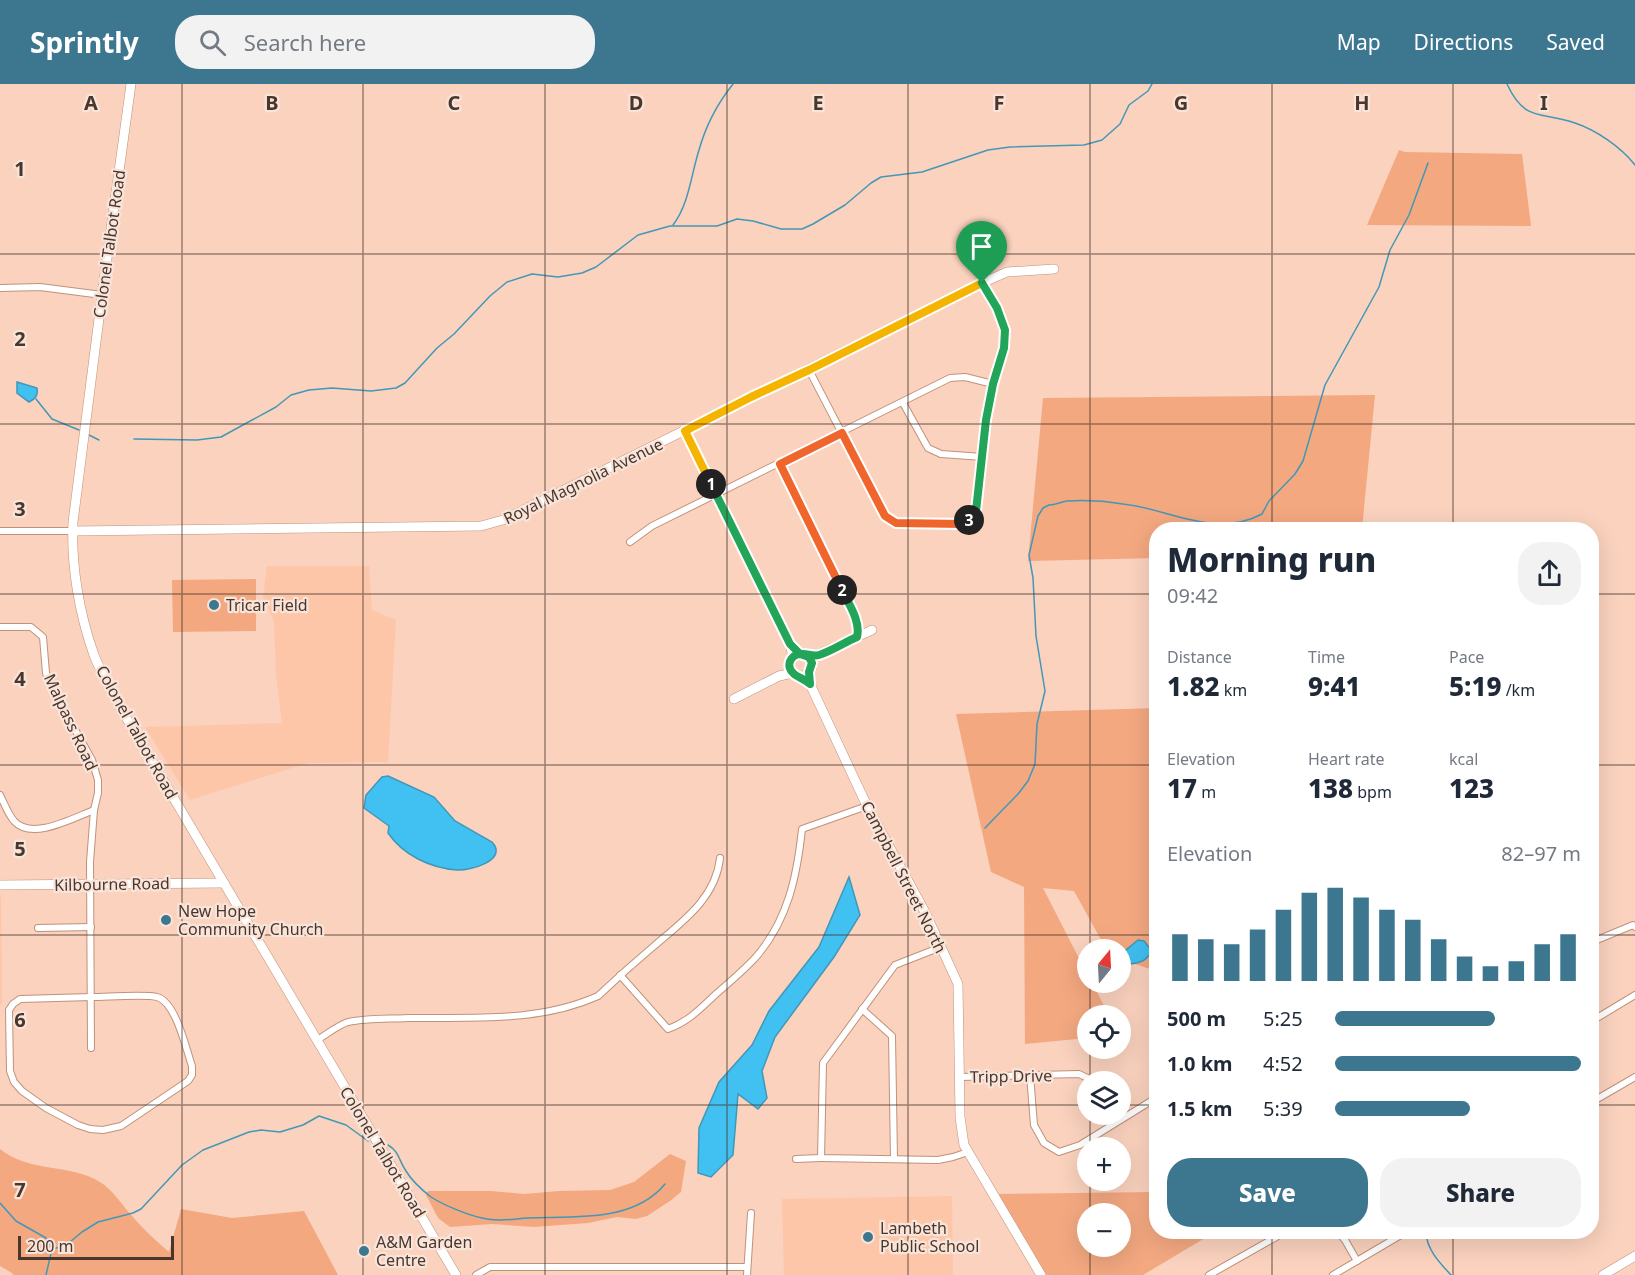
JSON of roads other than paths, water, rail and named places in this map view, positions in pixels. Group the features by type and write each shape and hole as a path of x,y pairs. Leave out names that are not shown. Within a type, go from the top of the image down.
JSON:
{"street":[{"name":"Colonel Talbot Road","path":"131,84 73,531 72,546 78,594 96,659 121,709 456,1275"},
{"name":"Royal Magnolia Avenue","path":"73,531 481,526 503,520 982,283 1007,272 1054,269"},
{"path":"809,370 885,516 896,523 963,524 971,519 976,511 986,420 993,384 1004,348 1005,330 997,308 982,283"},
{"path":"0,288 40,287 102,295"},
{"path":"630,542 652,526 950,378 965,377 993,384"},
{"path":"903,403 928,448 941,454 983,457"},
{"name":"Campbell Street North","path":"685,431 790,644 802,663 867,806 926,914 958,984 960,1117 964,1145 1041,1275"},
{"path":"780,464 858,625 857,637"},
{"path":"0,531 73,531"},
{"path":"858,625 870,630"},
{"name":"Malpass Road","path":"0,627 31,627 43,637 46,673 50,685 92,760 98,780 90,862 92,1048"},
{"path":"734,699 870,630"},
{"path":"0,795 14,821 28,829 41,829 94,810"},
{"path":"620,975 669,1029 682,1024 746,968 767,944 789,900 795,879 802,829 867,806"},
{"path":"317,1040 347,1023 385,1019 505,1017 544,1012 598,996 693,912 708,894 715,880 720,858"},
{"name":"Kilbourne Road","path":"0,885 224,883"},
{"path":"1599,939 1634,926"},
{"path":"38,928 91,927"},
{"path":"821,1158 823,1063 895,965 941,947"},
{"path":"1599,1017 1635,995"},
{"path":"157,997 167,1003 192,1066 192,1075 188,1081 121,1126 103,1130 78,1125 46,1108 18,1087 10,1071 9,1010 13,1004 20,999 92,998 157,997"},
{"path":"862,1009 892,1036 894,1159"},
{"name":"Tripp Drive","path":"960,1077 1077,1074"},
{"path":"1030,1076 1034,1125 1044,1143 1059,1152 1080,1145 1112,1125"},
{"path":"1599,1098 1635,1077"},
{"path":"1131,1113 1149,1102"},
{"path":"796,1159 938,1160 968,1152"},
{"path":"747,1275 751,1213"},
{"path":"1209,1275 1273,1239"},
{"path":"1344,1239 1357,1261"},
{"path":"1333,1275 1394,1239"},
{"path":"1603,1275 1635,1256"},
{"path":"476,1275 490,1267 746,1267"}],"water":[{"path":"17,382 37,388 35,398 29,402 17,393"},
{"path":"388,776 434,797 455,821 492,842 496,848 496,854 486,863 470,869 457,870 427,863 409,854 388,833 389,826 364,808 366,795 382,777"},
{"path":"849,877 860,915 834,957 775,1037 762,1071 767,1098 758,1109 738,1094 733,1155 711,1177 698,1173 699,1128 719,1082 752,1045 769,1011 819,947"},
{"path":"1138,940 1144,941 1149,947 1149,956 1137,963 1131,964 1131,946"}],"waterway":[{"path":"673,225 683,208 709,123 733,84"},
{"path":"134,439 197,440 221,437 276,407 291,395 309,390 332,388 371,391 396,388 405,383 437,348 507,282 532,274 558,277 582,273 596,267 638,235 670,226 717,226 737,219 781,229 802,229 845,205 881,177 922,172 988,150 1010,147 1084,145 1102,140 1120,124 1129,105 1148,91 1152,84"},
{"path":"1507,84 1520,105 1527,110 1535,114 1563,119 1591,130 1608,140 1635,165"},
{"path":"1238,522 1262,514 1269,501 1295,474 1303,461 1325,385 1379,287 1390,250 1409,215 1428,163"},
{"path":"36,399 52,419 79,430"},
{"path":"89,435 99,440"},
{"path":"985,828 1018,794 1028,781 1035,764 1037,724 1045,691 1036,636 1033,578 1029,555 1038,516 1043,508 1067,501 1102,501 1141,507 1204,522"},
{"path":"52,1249 65,1246 98,1222 141,1209 182,1165 203,1150 249,1132 261,1130 280,1132 303,1125 319,1116 346,1125 368,1141"},
{"path":"388,1145 397,1153 411,1178 431,1197 476,1217 488,1219 601,1215 636,1205 652,1197 665,1184"},
{"path":"0,1203 16,1221 46,1238 52,1249 46,1275"},
{"path":"1427,1239 1431,1251 1451,1275"}],"place":[{"name":"Tricar Field","path":"214,605"},
{"name":"New Hope Community Church","path":"166,920"},
{"name":"Lambeth Public School","path":"868,1237"},
{"name":"A&M Garden Centre","path":"364,1251"}]}
